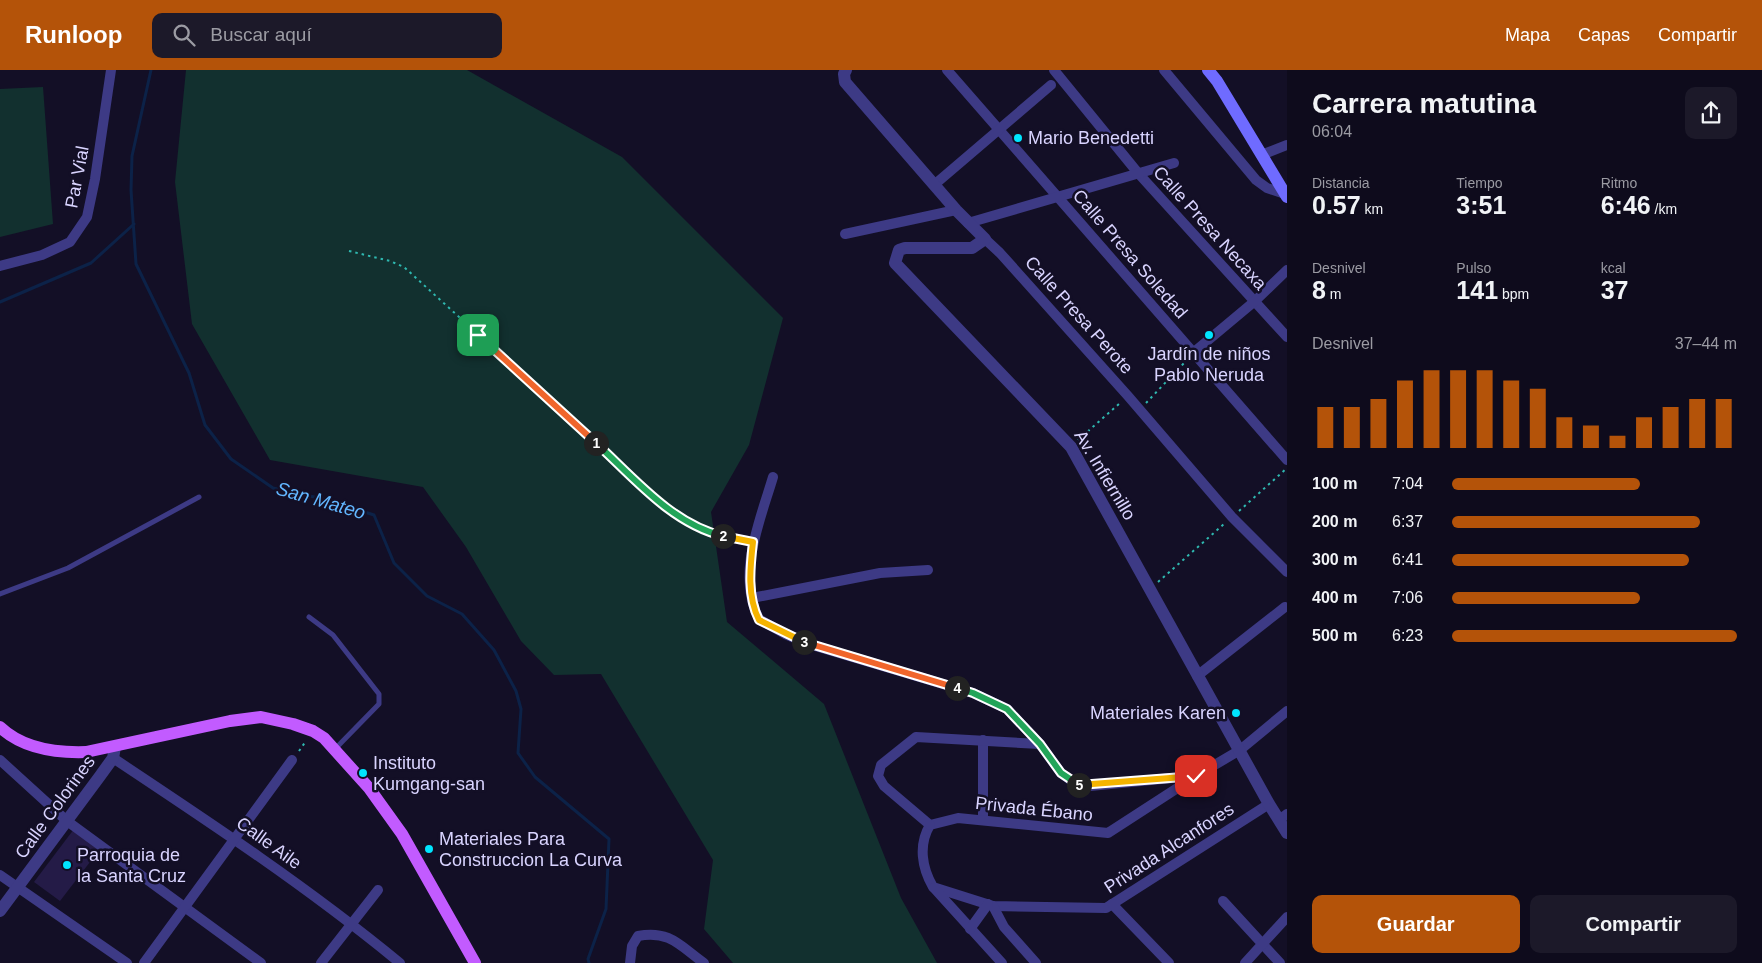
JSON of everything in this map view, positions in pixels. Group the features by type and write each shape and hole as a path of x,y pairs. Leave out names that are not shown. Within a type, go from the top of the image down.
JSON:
{"main road":[{"path":"1208,70 1286,196"},
{"path":"1,730 34,747 63,753 114,752 213,724 261,718 293,724 313,731 324,738 335,749 369,788 402,834 475,963"}],"street":[{"name":"Par Vial","path":"0,266 42,255 70,242 87,217 95,179 111,70"},
{"name":"Calle Presa Soledad","path":"947,70 1287,460"},
{"path":"1164,70 1256,180 1267,188 1286,196"},
{"name":"Calle Presa Necaxa","path":"1061,72 1138,172 1287,337"},
{"name":"Calle Presa Perote","path":"846,76 956,210 1000,253 1140,409 1232,517 1287,572"},
{"path":"934,184 998,128 1052,85"},
{"path":"1262,155 1287,145"},
{"path":"968,223 1174,162"},
{"path":"845,234 956,210"},
{"name":"Av. Infiernillo","path":"985,239 972,248 905,248 899,250 895,263 1071,446 1269,804 1283,817 1287,833"},
{"path":"1194,352 1255,301 1287,270"},
{"path":"773,477 753,542 750,572 752,598 759,620 785,634 830,651 973,693 1007,709 1040,744 1061,773 1080,786 1196,776"},
{"path":"752,598 880,572 928,570"},
{"path":"1197,676 1285,607"},
{"name":"Privada Ébano","path":"930,825 958,818 1108,833 1240,750 1287,711"},
{"path":"1002,963 933,888 926,875 922,861 924,835 930,825 884,786 878,776 881,765 916,737 1040,744"},
{"path":"983,740 983,820"},
{"name":"Calle Colorines","path":"0,911 67,821 114,752"},
{"name":"Calle Aile","path":"114,752 352,924 400,963"},
{"path":"0,760 67,821 260,963"},
{"path":"144,963 292,760"},
{"name":"Privada Alcanfores","path":"990,905 1106,908 1269,804"},
{"path":"0,875 16,888 127,963"},
{"path":"933,888 990,905 1004,927 1036,963"},
{"path":"321,963 378,890"},
{"path":"1223,901 1280,963"},
{"path":"1112,904 1169,963"},
{"path":"970,929 990,905"},
{"path":"1245,963 1287,917"},
{"path":"630,963 632,946 638,936 651,934 666,935 704,963"}],"lane":[{"path":"0,594 68,568 199,497"},
{"path":"308,617 333,635 379,694 379,704 335,749"}],"path":[{"path":"349,251 390,261 404,267 677,515 702,531 753,542"},
{"path":"1140,409 1194,352"},
{"path":"1071,446 1128,396"},
{"path":"1151,588 1287,469"},
{"path":"292,760 313,731"}],"green space":[{"path":"186,70 467,70 622,157 783,318 749,445 711,512 727,622 824,704 901,898 937,963 733,963 704,929 713,860 601,674 554,675 521,641 466,547 423,487 270,460 192,324 175,182"},
{"path":"43,87 53,224 0,237 0,89"}],"building":[{"name":"Parroquia de la Santa Cruz","path":"74,829 100,849 60,901 34,882"}],"waterway":[{"name":"San Mateo","path":"151,70 132,156 131,190 136,264 189,373 205,425 231,459 273,488 328,500 374,515 394,563 427,596 462,614 494,650 516,691 521,709 518,753 535,777 609,839 606,909 588,959 589,963"},
{"path":"0,302 91,263 134,224"}],"place":[{"name":"Mario Benedetti","path":"1018,138"},
{"name":"Jardín de niños Pablo Neruda","path":"1209,335"},
{"name":"Materiales Karen","path":"1236,713"},
{"name":"Instituto Kumgang-san","path":"363,773"},
{"name":"Materiales Para Construccion La Curva","path":"429,849"},
{"name":"Parroquia de la Santa Cruz","path":"67,865"}],"route":[{"path":"478,335 650,494 677,515 702,531 753,542 750,572 754,609 759,620 785,634 812,645 973,693 1007,709 1040,744 1061,773 1080,786 1196,776"}]}
